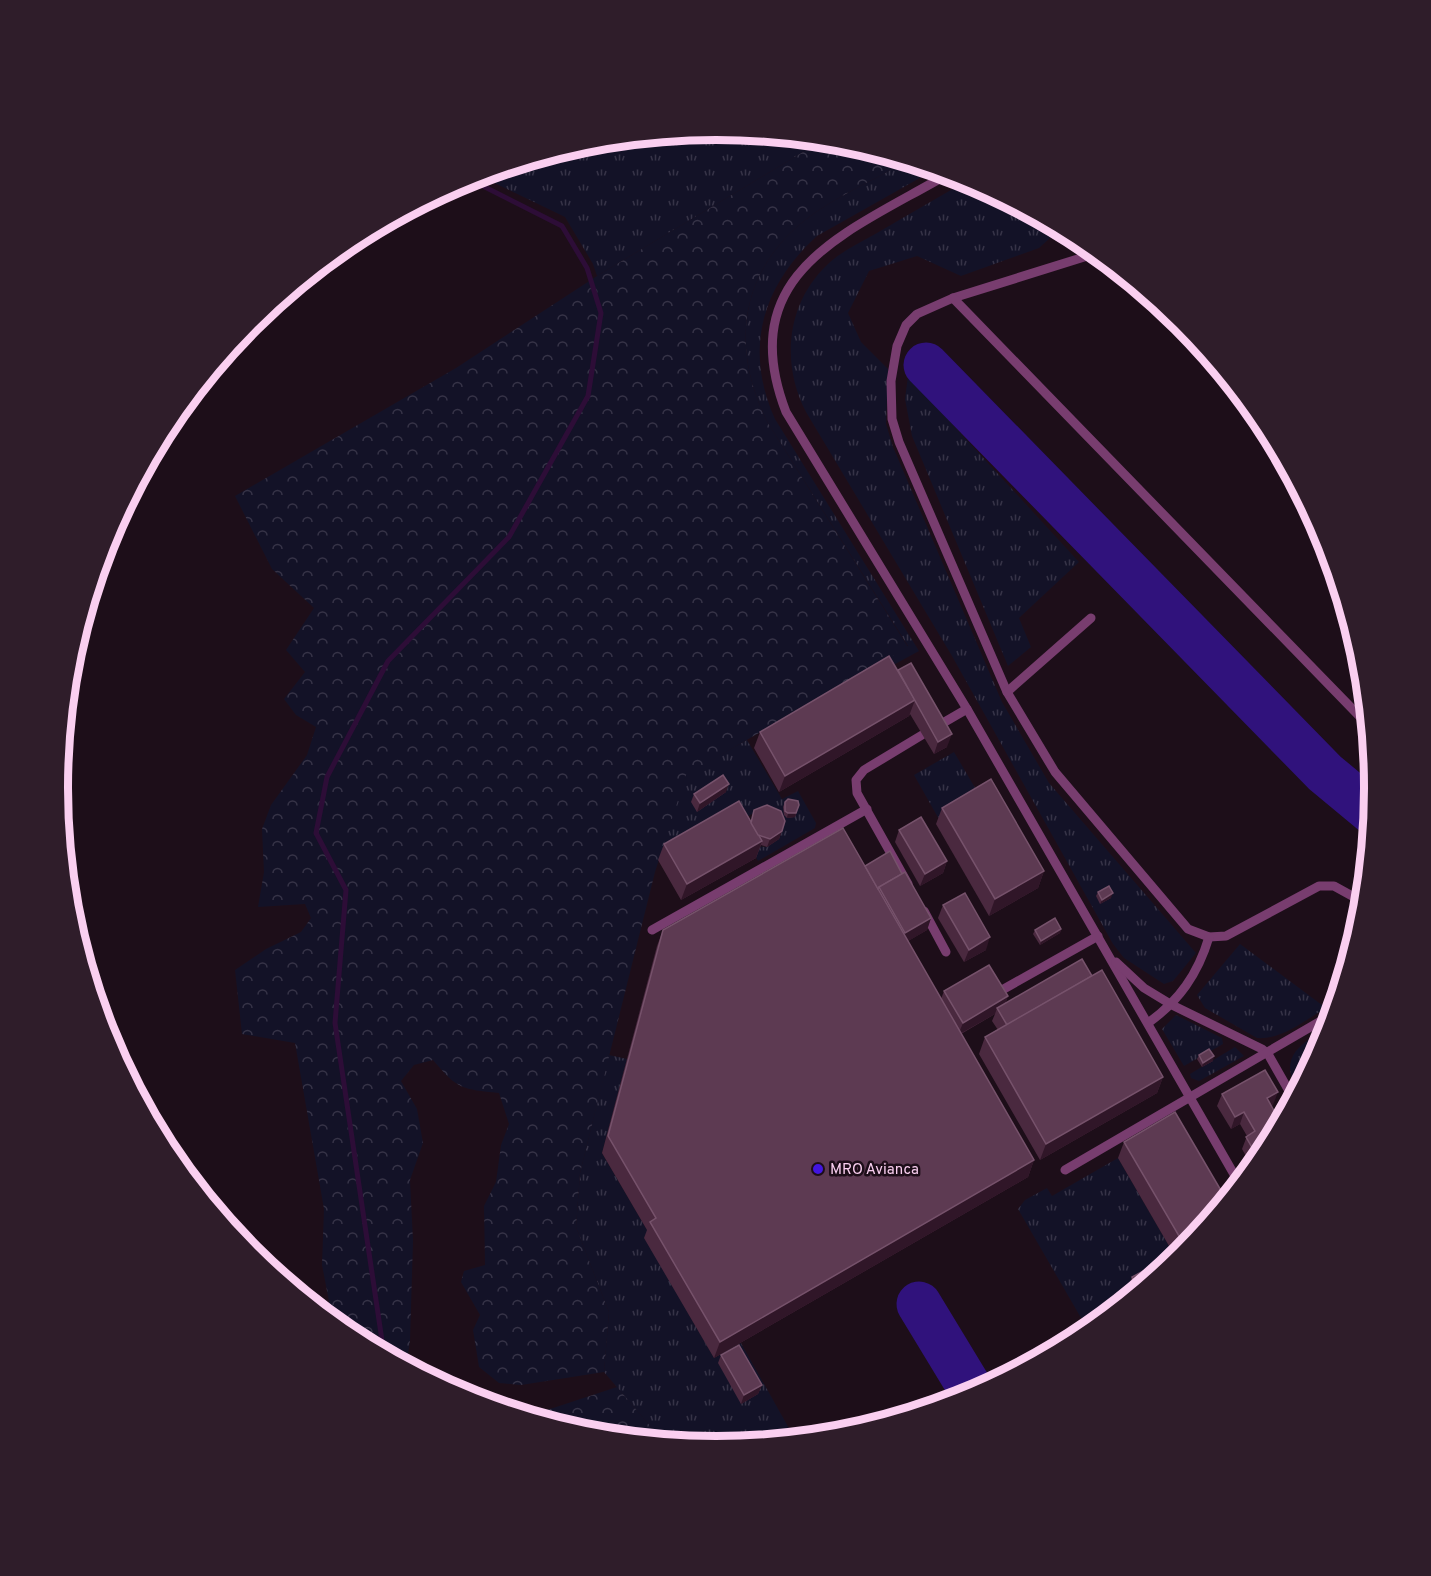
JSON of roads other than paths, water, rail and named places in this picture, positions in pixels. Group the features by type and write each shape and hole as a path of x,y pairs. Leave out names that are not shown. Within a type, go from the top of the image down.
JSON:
{"lane":[{"path":"939,180 847,234 807,262 785,293 777,313 772,332 773,372 786,412 967,709 1192,1097 1235,1175"},
{"path":"1086,256 930,306 906,325 897,346 891,381 892,419 899,442 1007,692 1055,772 1105,834 1188,929 1209,937 1226,936 1319,886 1335,886 1354,897"},
{"path":"953,298 1359,716"},
{"path":"1007,692 1091,618"},
{"path":"936,727 967,709"},
{"path":"912,891 855,787 859,774 922,735"},
{"path":"652,930 867,809"},
{"path":"918,901 946,952"},
{"path":"1002,990 1098,936"},
{"path":"1148,1023 1172,1005 1198,969 1209,937"},
{"path":"1108,954 1144,988 1172,1005 1268,1054 1289,1090"},
{"path":"1065,1170 1319,1022"}],"waterway":[{"path":"382,1344 335,1023 346,890 316,833 327,777 388,661 509,537 588,396 601,313 587,268 562,226 480,184"}],"place":[{"name":"MRO Avianca","path":"818,1169"}]}
